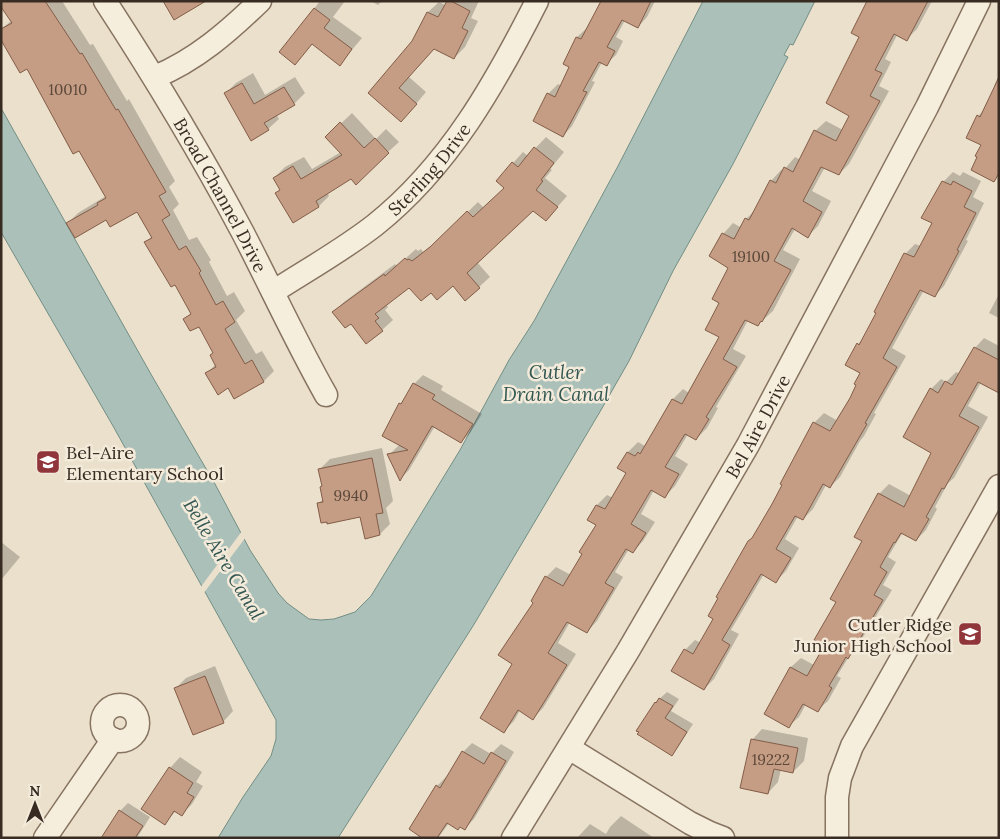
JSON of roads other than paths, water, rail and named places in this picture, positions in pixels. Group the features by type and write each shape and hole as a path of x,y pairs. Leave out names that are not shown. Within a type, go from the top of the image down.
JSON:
{"street":[{"name":"Broad Channel Drive","path":"105,1 155,77 242,232 303,356 326,395"},
{"path":"155,77 172,70 210,47 260,1"},
{"name":"Sterling Drive","path":"273,292 334,253 376,223 436,165 464,130 488,92 537,1"},
{"name":"Bel Aire Drive","path":"513,838 569,748 748,445 927,107 978,1"},
{"path":"837,838 837,797 840,778 852,746 999,486"},
{"path":"45,838 113,739"},
{"path":"569,748 682,818 705,831 723,838"}],"water":[{"path":"703,1 815,1 793,45 790,44 784,55 788,57 733,164 673,271 629,361 601,410 473,626 338,838 218,838 271,756 276,739 276,720 113,426 1,232 1,108 215,484 250,550 278,593 287,603 309,619 334,619 355,612 371,596 460,450 509,360 534,321 618,166"}],"place":[{"name":"Bel-Aire Elementary School","path":"48,462"},
{"name":"Cutler Ridge Junior High School","path":"970,634"}],"water label":[{"name":"Cutler Drain Canal","path":"556,383"},
{"name":"Belle Aire Canal","path":"224,559"}]}
